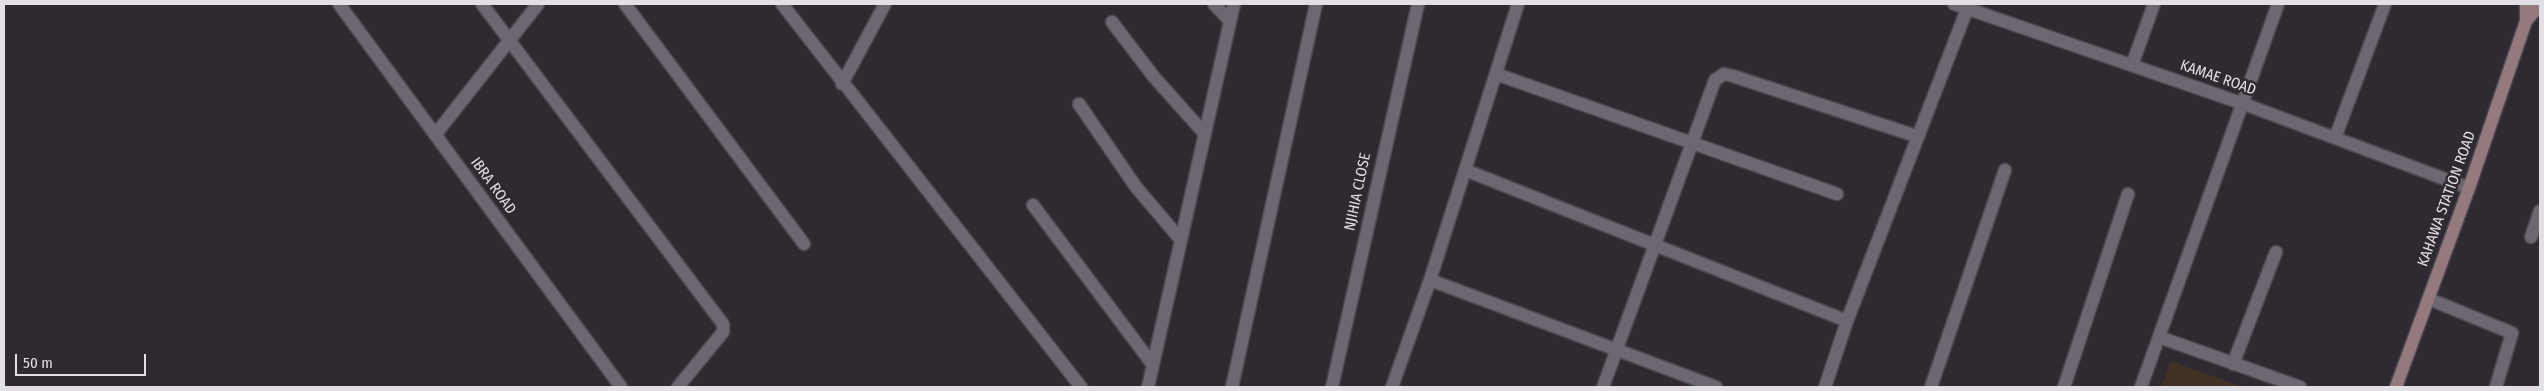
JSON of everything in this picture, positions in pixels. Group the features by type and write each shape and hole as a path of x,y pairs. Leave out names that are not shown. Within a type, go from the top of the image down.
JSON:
{"street":[{"name":"IBRA ROAD","path":"340,4 621,387"},
{"path":"482,4 723,324 723,332 685,385"},
{"path":"435,135 538,4"},
{"path":"625,4 804,244"},
{"path":"782,4 842,84 1080,387"},
{"path":"842,84 885,4"},
{"path":"1214,4 1230,20"},
{"path":"1148,387 1234,4"},
{"path":"1232,387 1316,4"},
{"name":"NJIHIA CLOSE","path":"1332,387 1418,4"},
{"path":"1392,387 1430,280 1518,4"},
{"name":"KAMAE ROAD","path":"1954,4 1968,6 2244,104 2469,188"},
{"path":"2132,64 2154,4"},
{"path":"2141,387 2244,104 2278,4"},
{"path":"2335,138 2385,4"},
{"path":"1825,387 1847,321 1916,136 1968,6"},
{"name":"KAHAWA STATION ROAD","path":"2396,387 2469,188 2526,21 2535,8"},
{"path":"1112,22 1154,77 1204,134"},
{"path":"1496,74 1837,194"},
{"path":"1603,387 1715,80 1724,74 1916,136"},
{"path":"1079,104 1136,187 1181,240"},
{"path":"1465,170 1847,321"},
{"path":"1931,387 2005,170"},
{"path":"2064,387 2128,194"},
{"path":"1033,205 1153,365"},
{"path":"2531,238 2540,211"},
{"path":"2233,364 2276,252"},
{"path":"1430,280 1716,387"},
{"path":"2429,299 2512,333 2496,387"},
{"path":"2159,337 2300,387"}],"shaded area":[{"path":"2171,361 2242,387 2161,387"}]}
